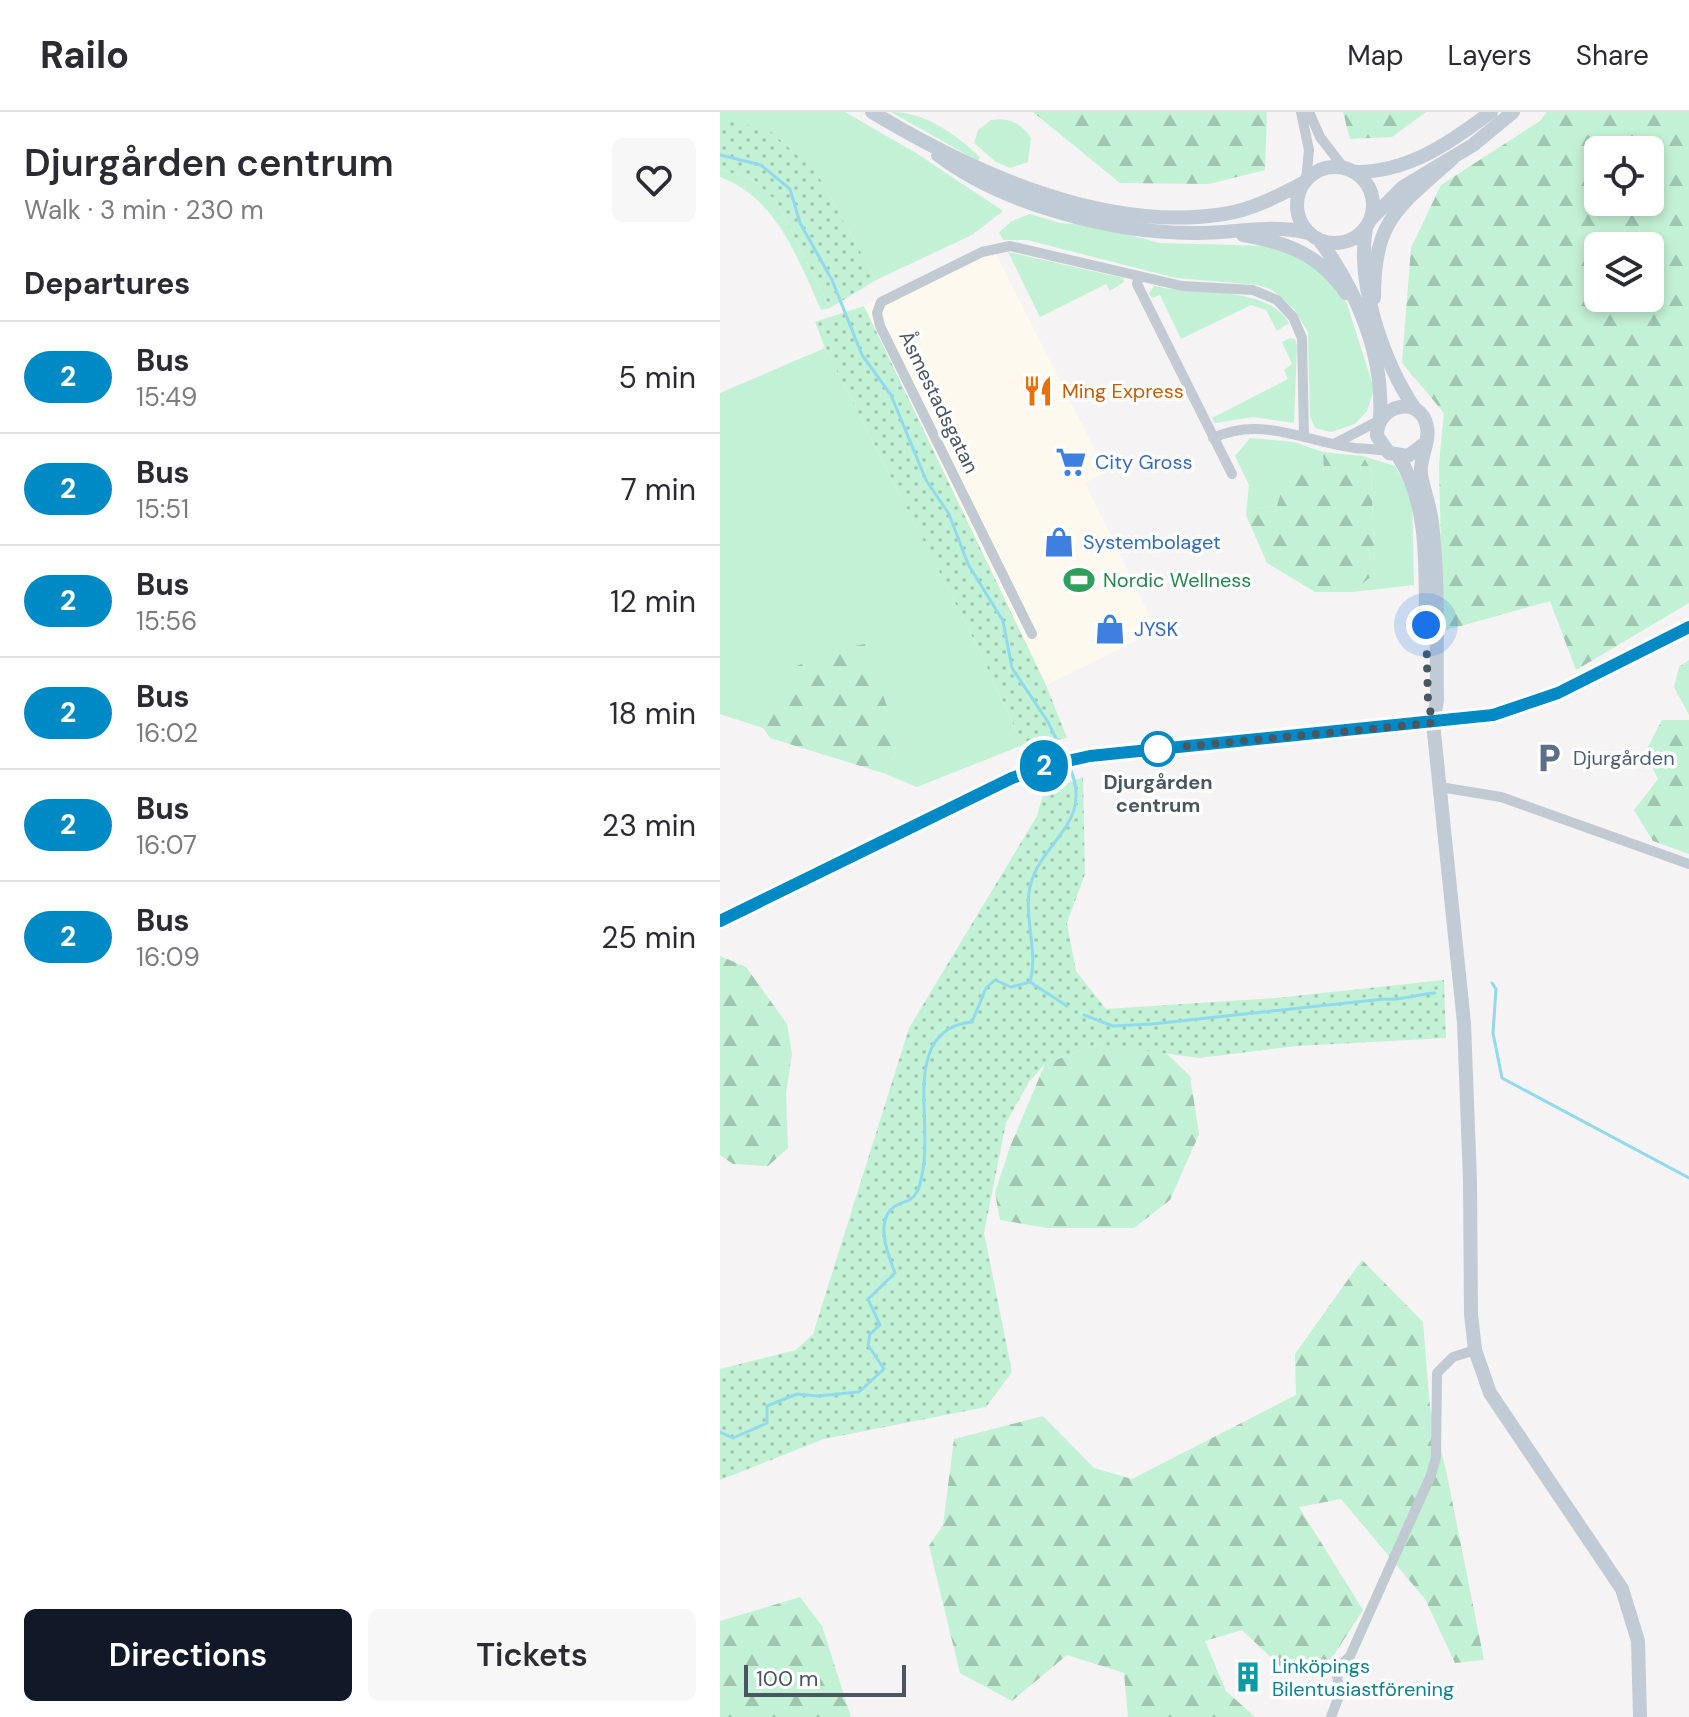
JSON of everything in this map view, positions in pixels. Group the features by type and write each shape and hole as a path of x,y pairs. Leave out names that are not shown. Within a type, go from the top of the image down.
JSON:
{"street":[{"path":"872,112 915,137 1016,183 1068,199 1152,216 1227,214 1257,205 1305,182 1321,169 1385,172 1411,163 1491,112"},
{"path":"1301,112 1309,150 1305,182 1296,207 1314,237 1352,287 1381,389 1377,436 1415,489 1422,525 1428,701 1433,717 1465,1038 1471,1314 1475,1350 1490,1393 1626,1599 1639,1649 1640,1717"},
{"path":"1309,112 1320,137 1371,193 1364,277 1395,378 1427,427 1422,477 1432,523 1435,577 1437,700 1433,717"},
{"path":"1374,310 1377,250 1385,228 1399,209 1452,159 1513,112"},
{"path":"915,137 958,170 1030,201 1124,226 1163,232 1224,232 1271,227 1344,242 1368,224 1403,187 1452,159"},
{"path":"1224,232 1292,246 1318,261 1340,284 1363,325"},
{"name":"Åsmestadsgatan","path":"1032,634 884,336 877,307 982,252 1002,246 1032,249 1182,286 1253,290 1286,308 1302,338 1304,437"},
{"path":"1139,276 1137,284 1232,474"},
{"path":"1334,444 1396,407 1415,409"},
{"path":"1213,438 1231,430 1256,427 1392,453 1413,454 1424,444"},
{"path":"720,921 1012,778 1049,765 1082,757 1433,717 1493,715 1558,693 1689,626"},
{"path":"1440,787 1501,797 1689,864"},
{"path":"1331,1717 1340,1693 1336,1670 1350,1656 1431,1475 1436,1457 1437,1373 1453,1357 1475,1350"}],"shaded area":[{"path":"991,244 1106,472 1085,483 1157,631 1046,685 864,306"}],"green space":[{"path":"720,112 845,112 916,153 1003,211 972,235 876,280 817,173 770,132 720,118"},
{"path":"891,112 916,116 939,126 980,157 978,161"},
{"path":"1033,112 1267,112 1265,170 1209,184 1120,183"},
{"path":"1343,112 1426,112 1392,137 1350,139"},
{"path":"1547,112 1689,112 1689,603 1576,670 1550,601 1443,631 1439,464 1444,413 1402,363 1411,248 1441,185 1540,121"},
{"path":"720,118 770,131 817,173 876,280 830,308 776,201 755,181 720,169"},
{"path":"991,120 1009,120 1027,133 1031,138 1028,162 1010,168 996,162 974,143 978,130"},
{"path":"720,169 755,181 776,201 830,308 821,310 794,251 771,215 757,199 720,177"},
{"path":"1030,214 1060,223 1098,226 1159,243 1271,246 1305,259 1340,291 1347,304 1374,389 1367,411 1355,424 1331,432 1315,428 1310,416 1308,332 1294,309 1272,290 1258,285 1176,278 1027,240 1003,240 999,232 1012,221"},
{"path":"1008,252 1123,278 1124,282 1110,291 1106,284 1040,317"},
{"path":"1154,286 1247,297 1264,302 1289,323 1277,331 1266,310 1251,305 1181,339 1160,295 1152,298 1149,293"},
{"path":"864,306 1046,685 1067,738 1023,745 974,640 825,348 815,322"},
{"path":"1295,339 1297,346 1294,423 1253,417 1215,423 1212,418 1288,379 1284,370 1292,364 1282,342"},
{"path":"825,348 974,640 1023,745 917,787 883,773 901,746 793,669 763,728 720,714 720,393"},
{"path":"1250,438 1294,442 1323,452 1324,476 1277,506 1258,508 1246,515 1249,485 1235,456"},
{"path":"1323,452 1363,456 1371,470 1375,573 1353,592 1315,592 1267,563 1246,515 1258,508 1277,506 1287,472 1308,469 1324,475"},
{"path":"1363,456 1395,466 1412,497 1414,585 1353,592 1375,573 1371,470"},
{"path":"865,644 901,746 883,773 770,738 763,728 792,669 823,652"},
{"path":"1689,660 1689,715 1674,687 1679,667"},
{"path":"1662,720 1689,720 1689,854 1653,841 1634,810 1658,779 1645,752"},
{"path":"1083,777 1085,874 1067,923 1076,971 1106,1009 1276,998 1444,980 1446,1038 1297,1046 1199,1058 1097,1044 1045,1064 1029,1082 1006,1123 984,1233 1012,1372 986,1407 824,1439 720,1480 720,1369 796,1350 813,1334 909,1028 1037,816 1044,792"},
{"path":"720,956 746,967 787,1024 792,1054 786,1092 788,1148 768,1166 733,1164 720,1155"},
{"path":"1097,1044 1164,1051 1190,1076 1199,1134 1170,1200 1134,1228 1047,1228 1000,1220 995,1193 1010,1147 1045,1064"},
{"path":"1362,1260 1423,1322 1430,1408 1446,1470 1484,1660 1455,1663 1425,1599 1341,1499 1299,1507 1363,1610 1330,1661 1283,1669 1242,1630 1205,1641 1226,1691 1255,1717 1128,1717 1124,1673 1067,1655 1012,1701 960,1673 929,1546 943,1525 954,1439 1043,1416 1094,1468 1132,1479 1296,1395 1295,1354"},
{"path":"800,1597 822,1626 851,1717 720,1717 720,1621"}],"waterway":[{"path":"720,155 761,165 790,189 800,223 832,280 862,355 891,395 926,480 949,514 968,564 1003,621 1012,668 1048,722 1064,755"},
{"path":"720,1432 733,1438 767,1423 767,1406 797,1394 817,1396 859,1392 884,1369 868,1345 870,1334 880,1325 868,1299 895,1273 884,1237 886,1219 897,1205 915,1195 921,1181 925,1150 924,1081 927,1059 935,1041 950,1028 972,1022 986,988 995,980 1011,987 1030,982 1033,957 1028,907 1031,883 1037,868 1072,816 1076,802 1075,785 1069,766"},
{"path":"1030,982 1067,1006"},
{"path":"1492,983 1496,989 1493,1033 1502,1078 1689,1178"},
{"path":"1084,1015 1113,1026 1152,1024 1435,993"}],"bus line":[{"name":"2","path":"720,921 1012,778 1049,765 1090,756 1493,715 1584,682 1689,627"}],"place":[{"name":"Ming Express","path":"1038,391"},
{"name":"City Gross","path":"1071,462"},
{"name":"Systembolaget","path":"1059,542"},
{"name":"Nordic Wellness","path":"1079,580"},
{"name":"JYSK","path":"1110,629"},
{"name":"Djurgården centrum","path":"1158,749"},
{"name":"Djurgården","path":"1549,758"},
{"name":"Linköpings Bilentusiastförening","path":"1248,1677"}],"route":[{"path":"1158,749 1433,723 1433,712 1428,701 1426,625"}]}
